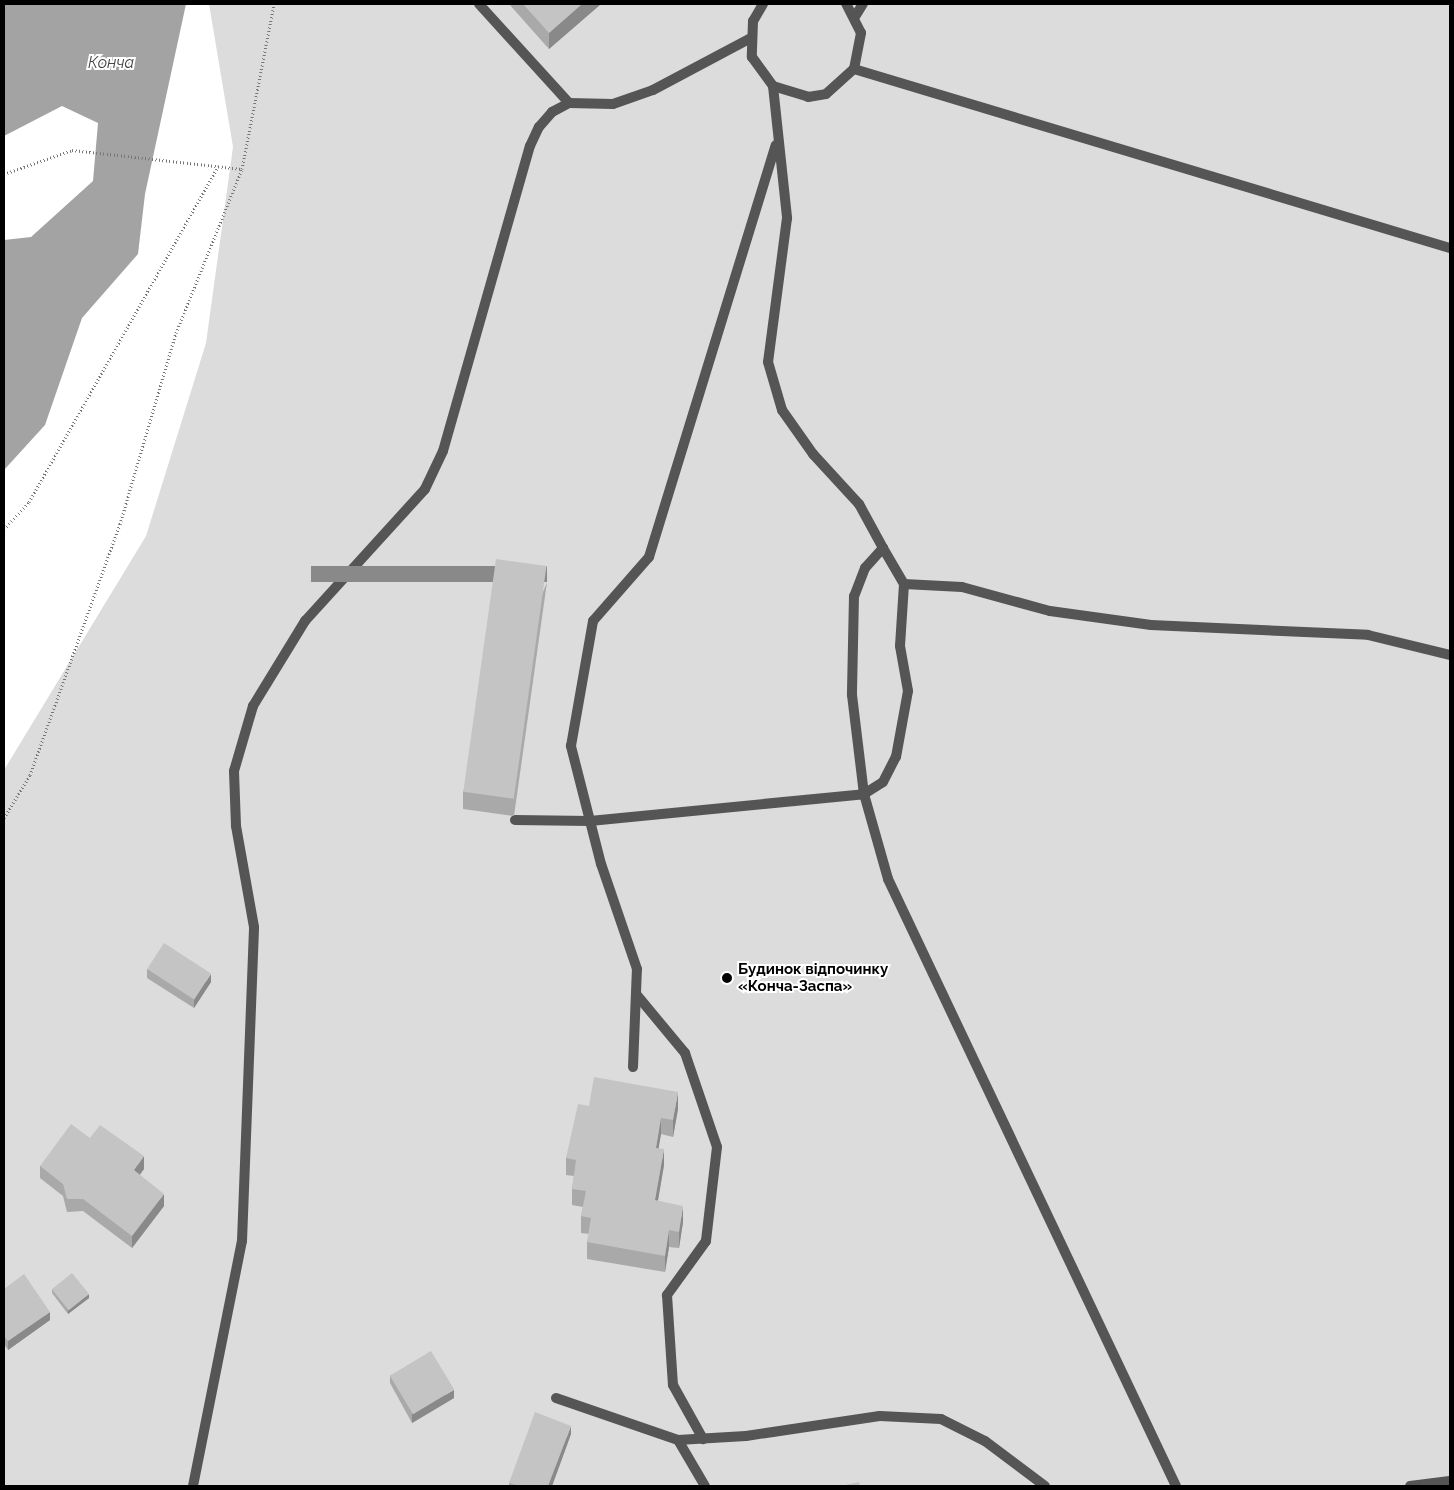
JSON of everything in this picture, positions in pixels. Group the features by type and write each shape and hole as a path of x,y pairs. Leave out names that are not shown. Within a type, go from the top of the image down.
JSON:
{"lane":[{"path":"479,4 569,102"},
{"path":"764,4 752,21 749,39 760,74 773,86 798,96 826,94 854,70 861,43 856,16 846,4"},
{"path":"856,16 863,4"},
{"path":"193,1486 242,1241 254,926 236,826 234,771 253,706 305,621 425,489 443,452 530,146 552,112 569,102 613,104 653,90 749,39"},
{"path":"854,70 1450,248"},
{"path":"515,820 590,821 864,794 883,782 896,757 908,692 900,646 904,584 859,504 813,454 782,410 768,362 786,218 773,86"},
{"path":"633,1067 637,969 590,821 571,746 594,620 649,556 778,140"},
{"path":"883,548 865,568 854,596 852,696 864,794 888,879 1176,1486"},
{"path":"904,584 962,587 1050,611 1151,625 1368,635 1450,655"},
{"path":"636,994 685,1053 717,1147 706,1241 667,1295 673,1385 703,1439"},
{"path":"556,1398 678,1440 703,1439 880,1416 941,1418 985,1441 1045,1486"},
{"path":"678,1440 705,1486"},
{"path":"1410,1486 1450,1481"}],"path":[{"path":"4,818 30,775 120,524 176,333 242,169 274,4"},
{"path":"4,174 72,150 242,169"},
{"path":"4,529 30,502 218,167"}],"shaded area":[{"name":"Будинок відпочинку «Конча-Заспа»","path":"209,4 1450,4 1450,1486 4,1486 4,770 146,536 206,343 233,147"}],"water":[{"name":"Конча","path":"4,4 186,4 145,194 138,254 82,318 45,425 4,470 4,240 31,237 93,181 98,123 62,106 4,136"}],"building":[{"path":"523,4 582,4 549,33"},
{"path":"496,559 547,566 514,799 463,792"},
{"path":"164,943 211,973 194,999 147,969"},
{"path":"594,1077 678,1092 673,1120 661,1118 656,1148 664,1149 655,1200 683,1206 679,1232 669,1230 665,1256 587,1242 591,1218 581,1216 586,1191 572,1189 576,1160 566,1158 578,1104 589,1106"},
{"path":"71,1124 90,1138 100,1125 144,1156 134,1170 164,1194 132,1236 83,1199 67,1199 63,1184 40,1166"},
{"path":"72,1273 89,1294 69,1310 52,1289"},
{"path":"24,1274 50,1312 8,1341 4,1336 4,1289"},
{"path":"431,1351 454,1390 413,1414 390,1376"},
{"path":"535,1412 571,1426 548,1486 519,1486 509,1483"},
{"path":"859,1482 860,1486 840,1486"}],"place":[{"name":"Будинок відпочинку «Конча-Заспа»","path":"727,978"}]}
